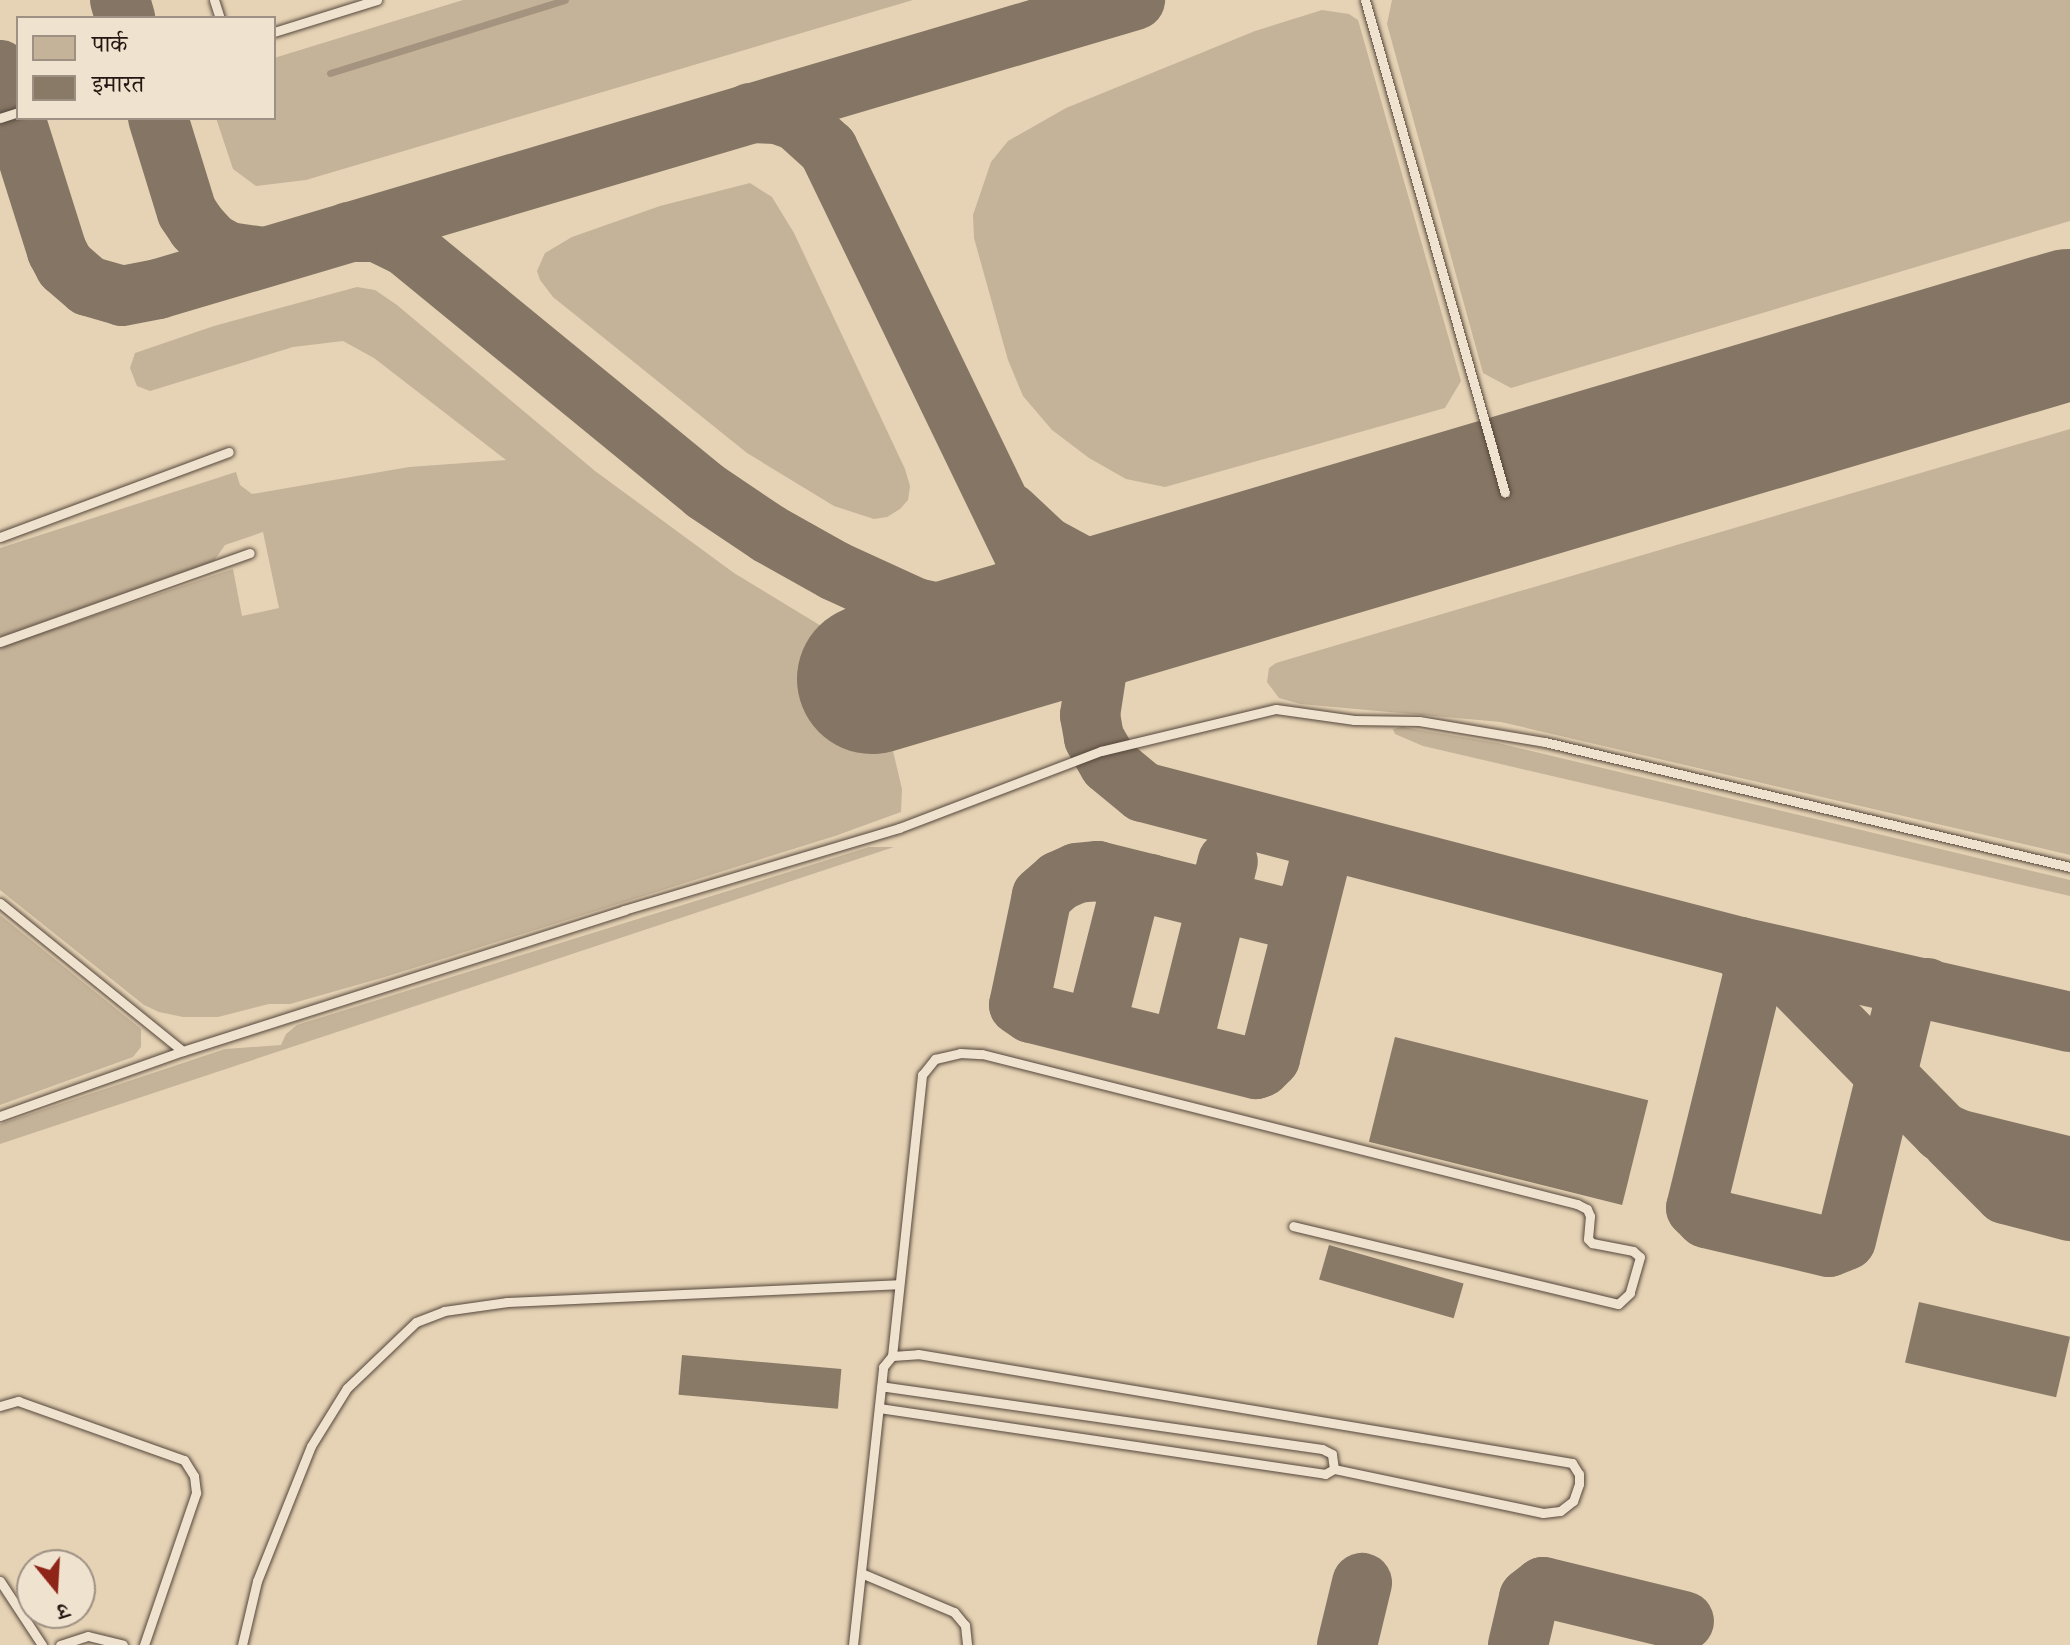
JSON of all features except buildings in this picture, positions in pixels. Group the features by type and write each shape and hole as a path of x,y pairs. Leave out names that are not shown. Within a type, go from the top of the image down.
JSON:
{"lane":[{"path":"276,31 377,0"},
{"path":"1365,0 1505,493"},
{"path":"0,537 229,452"},
{"path":"0,642 250,553"},
{"path":"0,1116 183,1051 624,910 899,828 1101,751 1276,709 1354,720 1419,721 1545,742 2070,867"},
{"path":"0,903 183,1051"},
{"path":"853,1645 883,1367 892,1356 922,1075 935,1059 960,1053 982,1054 1577,1204 1587,1209 1590,1216 1588,1239 1592,1243 1633,1251 1640,1257 1630,1293 1618,1304 1293,1226"},
{"path":"242,1645 257,1581 311,1446 347,1388 416,1322 444,1311 507,1302 899,1284"},
{"path":"879,1408 1325,1474 1334,1469 1543,1513 1560,1511 1573,1501 1579,1484 1579,1474 1572,1463 918,1354 892,1356"},
{"path":"881,1386 1322,1449 1332,1454 1334,1469"},
{"path":"0,1406 18,1401 184,1460 194,1476 196,1493 144,1645"},
{"path":"861,1573 954,1612 965,1625 967,1645"},
{"path":"0,1581 42,1645"},
{"path":"60,1645 88,1636 123,1645"}],"green space":[{"path":"463,0 913,0 306,180 256,186 233,169 217,120 276,120 276,57"},
{"path":"1392,0 2070,0 2070,221 1511,388 1483,373 1387,24"},
{"path":"1322,10 1349,14 1358,20 1461,381 1445,408 1165,487 1126,479 1089,458 1052,430 1023,396 1008,360 974,238 973,215 991,162 1008,141 1066,108 1255,31"},
{"path":"750,183 772,197 794,233 905,469 910,486 908,500 887,517 874,519 834,506 747,453 553,297 540,280 537,271 545,253 572,237 660,206"},
{"path":"357,287 375,290 397,305 595,471 734,573 831,632 855,626 893,751 902,789 901,812 835,836 385,977 290,1004 269,1004 218,1017 183,1017 144,1005 0,890 0,647 233,569 242,616 279,608 263,532 225,545 214,561 0,637 0,548 236,472 240,485 252,494 409,467 506,460 374,358 343,341 293,347 150,391 137,386 130,368 135,353 214,326"},
{"path":"2070,429 2070,855 1501,722 1300,704 1279,698 1267,682 1269,668 1276,663"},
{"path":"1402,727 1498,743 2070,880 2070,896 1423,746 1395,734 1393,729"},
{"path":"869,847 894,847 0,1144 0,1124 225,1049 281,1045 286,1034 297,1025"},
{"path":"0,915 141,1029 141,1047 133,1057 0,1105"}],"waterway":[{"path":"330,73 565,0"}],"taxiway":[{"path":"120,0 124,16"},
{"path":"0,70 57,251 65,266 88,286 122,296 158,289 1135,0"},
{"path":"750,113 777,114 797,121 828,149 1026,559 1065,654"},
{"path":"159,120 187,212 197,227 212,243 228,252 265,257"},
{"path":"349,232 377,232 406,246 705,491 769,534 835,571 916,608 975,621 1029,622 1084,616"},
{"path":"1010,513 1045,546 1089,570 1136,581 1197,580"},
{"path":"1201,581 1153,603 1129,619 1109,645 1097,670 1090,715 1094,738 1109,764 1143,792 1740,947 2070,1022"},
{"path":"1307,903 1299,913 1282,917 1098,871 1077,873 1059,881 1042,896 1019,1005 1031,1013 1256,1069 1261,1067 1270,1058 1321,857 1337,845"},
{"path":"1165,1046 1174,1046 1184,1037 1228,861"},
{"path":"1113,1033 1101,1024 1100,1009 1127,902 1138,885 1150,884"},
{"path":"1740,947 1755,968 1696,1208 1706,1218 1829,1247 1846,1240 1905,999 1919,989 1927,988"},
{"path":"1758,953 1780,967 1942,1132 1957,1139 2070,1167"},
{"path":"1951,1140 2005,1194 2070,1211"},
{"path":"1347,1645 1362,1583"},
{"path":"1518,1645 1529,1598 1543,1587 1684,1621"}],"runway":[{"path":"872,679 2070,324"}]}
